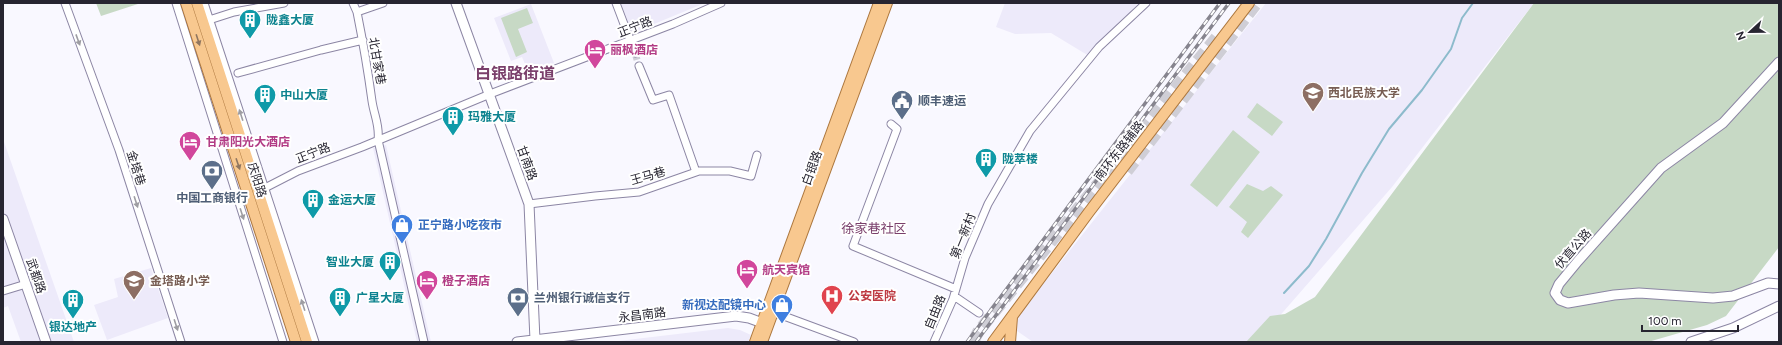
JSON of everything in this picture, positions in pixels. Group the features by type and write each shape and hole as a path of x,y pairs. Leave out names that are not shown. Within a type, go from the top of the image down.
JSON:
{"main road":[{"name":"庆阳路","path":"186,3 296,342"},
{"name":"庆阳路","path":"198,3 207,21 262,190 307,342"},
{"name":"甘南路","path":"456,3 529,204 535,341"},
{"name":"白银路","path":"759,341 879,3"},
{"name":"白银路","path":"765,324 773,312 887,3"},
{"name":"南环东路辅路","path":"993,342 1089,212 1249,3"},
{"name":"伏直公路","path":"1779,62 1723,123 1661,168 1578,261 1559,284 1555,292 1560,300 1568,303 1614,295 1639,293 1713,298 1733,296 1768,283 1779,284"},
{"name":"武都路","path":"3,219 41,342"},
{"name":"武都路","path":"3,235 46,342"},
{"path":"1691,342 1733,328 1779,306"},
{"name":"永昌南路","path":"517,342 736,316 749,318 765,324"},
{"path":"1010,342 1012,317"}],"street":[{"name":"金塔巷","path":"64,3 119,150 181,342"},
{"path":"176,3 283,342"},
{"path":"204,3 207,21 234,12 284,3"},
{"name":"北甘家巷","path":"353,3 358,12 371,82 372,102 380,130 378,140"},
{"path":"358,12 382,3"},
{"path":"616,3 635,53"},
{"name":"正宁路","path":"262,190 298,171 721,3"},
{"name":"第一新村","path":"955,293 965,258 988,204 1030,130 1099,47 1146,3"},
{"path":"238,73 363,40"},
{"path":"639,66 653,100 669,95 696,172"},
{"path":"891,124 898,129 853,246 955,293 978,312"},
{"path":"378,140 424,342"},
{"name":"王马巷","path":"529,204 639,192 696,172 730,171 751,176 757,155"},
{"path":"262,190 315,342"},
{"path":"3,290 23,284"},
{"name":"自由路","path":"934,342 955,293"},
{"path":"773,312 854,342"}],"shaded area":[{"path":"621,3 705,3 632,33"},
{"path":"1005,3 1138,3 1089,56 1051,33 1015,34 996,27"},
{"name":"西北民族大学","path":"1266,3 1534,3 1392,187 1257,342 1033,342 1010,326"},
{"path":"531,4 554,63 529,73 522,57 511,61 494,18"},
{"path":"3,139 74,342 21,342 8,306 3,308"},
{"name":"正宁路小吃夜市","path":"386,145 431,342 417,342 373,148"},
{"name":"金塔路小学","path":"151,268 168,318 107,340 94,305 118,297 114,279"},
{"path":"728,328 740,330 751,335 748,342 610,342"}],"green space":[{"path":"96,3 141,3 101,16"},
{"path":"1534,3 1779,3 1779,247 1726,316 1707,325 1648,342 1246,342 1270,316 1285,314 1315,297"},
{"path":"527,8 533,23 518,29 527,52 516,57 501,18"},
{"path":"1257,103 1283,122 1272,136 1247,117"},
{"path":"1233,130 1260,152 1217,207 1190,185"},
{"path":"1247,184 1263,191 1271,186 1283,195 1248,238 1241,232 1247,222 1229,207"}],"waterway":[{"path":"1284,293 1309,266 1389,129 1422,90 1451,49 1462,18 1473,3"}],"tunnel":[{"path":"1127,171 1257,3"},
{"path":"973,342 978,332 1220,33"},
{"path":"635,53 639,66"}],"railway":[{"path":"967,342 1220,3"},
{"path":"976,342 1229,3"}],"place":[{"name":"陇鑫大厦","path":"250,40"},
{"name":"丽枫酒店","path":"595,70"},
{"name":"西北民族大学","path":"1313,112"},
{"name":"中山大厦","path":"265,114"},
{"name":"顺丰速运","path":"902,120"},
{"name":"玛雅大厦","path":"453,136"},
{"name":"甘肃阳光大酒店","path":"190,162"},
{"name":"陇萃楼","path":"986,178"},
{"name":"中国工商银行","path":"212,190"},
{"name":"金运大厦","path":"313,220"},
{"name":"正宁路小吃夜市","path":"402,244"},
{"name":"智业大厦","path":"390,282"},
{"name":"航天宾馆","path":"747,290"},
{"name":"金塔路小学","path":"134,300"},
{"name":"橙子酒店","path":"427,300"},
{"name":"公安医院","path":"832,316"},
{"name":"广星大厦","path":"340,318"},
{"name":"兰州银行诚信支行","path":"518,318"},
{"name":"银达地产","path":"73,320"},
{"name":"新视达配镜中心","path":"782,324"}],"district":[{"name":"白银路街道","path":"515,73"},
{"name":"徐家巷社区","path":"874,228"}]}
